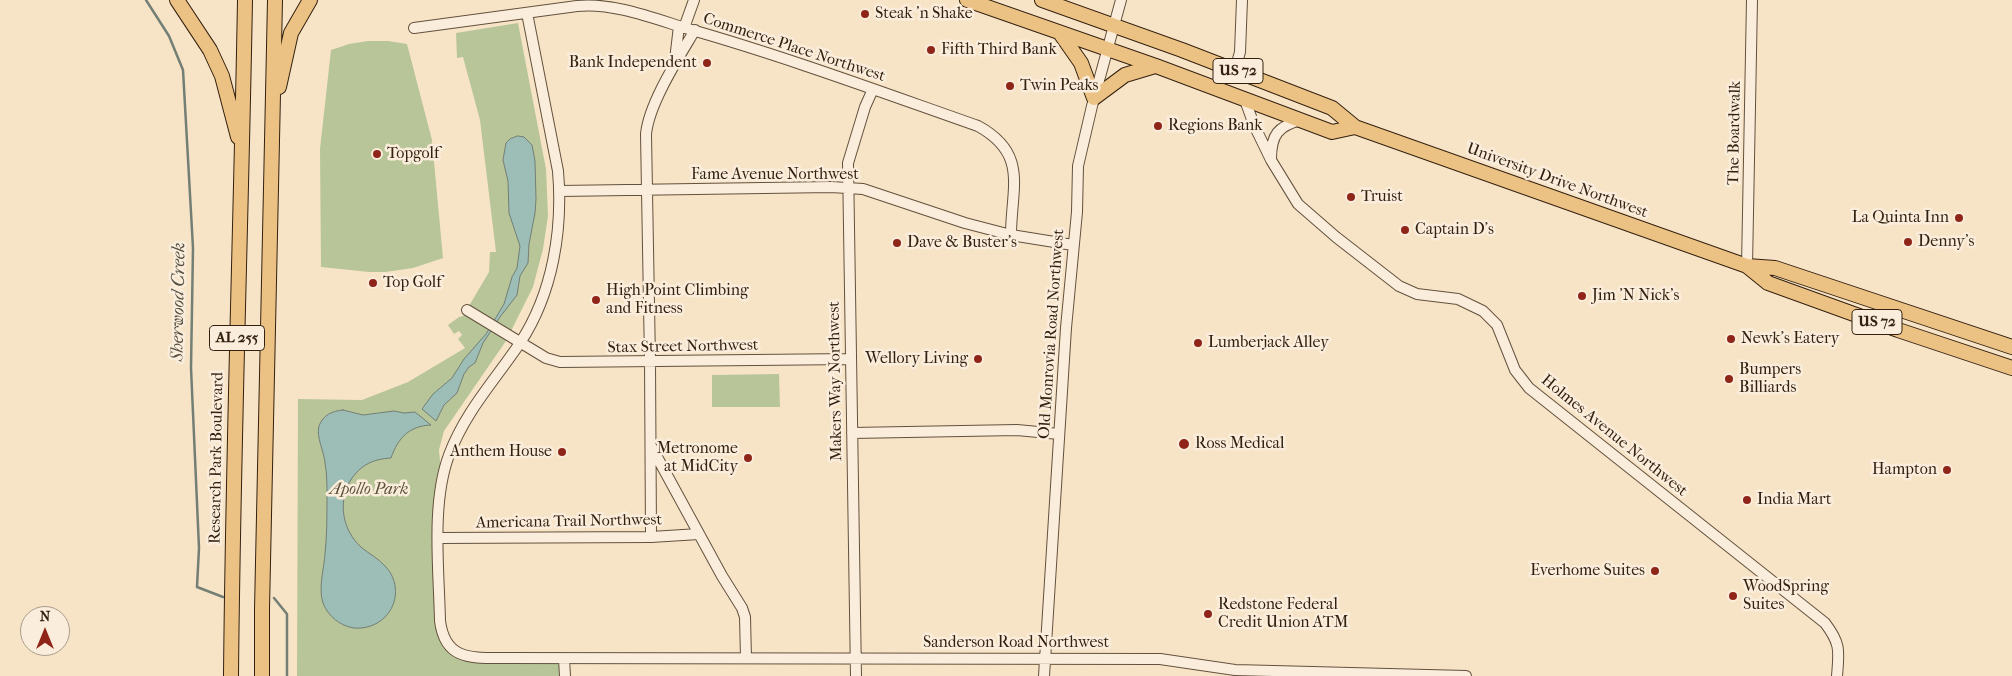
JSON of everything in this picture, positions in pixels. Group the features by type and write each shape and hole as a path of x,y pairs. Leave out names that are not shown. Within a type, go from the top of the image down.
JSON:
{"highway":[{"path":"177,0 210,50 222,76 242,155"},
{"name":"Research Park Boulevard","path":"231,676 235,388 245,0"},
{"name":"AL 255","path":"262,676 275,0"},
{"path":"272,125 291,33 310,0"},
{"name":"University Drive Northwest","path":"967,0 1156,66 1332,132 1355,127"},
{"name":"University Drive Northwest","path":"1042,0 1115,25 1332,108 1355,127 1747,266 1775,268 2012,347"},
{"path":"1060,32 1080,63 1094,98 1125,75 1156,66"},
{"name":"University Drive Northwest","path":"1747,266 1768,283 2012,368"}],"street":[{"path":"650,537 650,361 646,127 674,64 694,0"},
{"name":"Old Monrovia Road Northwest","path":"1044,676 1046,618 1078,166 1120,0"},
{"path":"1235,70 1240,52 1242,0"},
{"name":"The Boardwalk","path":"1747,266 1752,0"},
{"name":"Commerce Place Northwest","path":"414,28 599,5 686,28 873,89 978,126 991,133 1003,144 1012,161 1014,178 1011,236"},
{"name":"Sanderson Road Northwest","path":"527,13 556,158 560,191 558,228 551,271 537,308 521,342 472,410 454,442 442,483 438,511 440,621 442,634 448,645 459,654 471,658 564,659 856,657 1160,659 1235,670 1466,676"},
{"path":"674,64 686,28"},
{"name":"Makers Way Northwest","path":"856,676 848,163 865,107 873,89"},
{"name":"Holmes Avenue Northwest","path":"1245,100 1254,125 1271,160 1298,204 1336,237 1399,286 1416,294 1458,299 1483,311 1497,325 1515,370 1529,388 1825,623 1836,638 1839,653 1837,676"},
{"path":"1271,160 1272,141 1278,132 1290,123 1301,120"},
{"name":"Fame Avenue Northwest","path":"560,191 863,189 964,223 1011,236 1073,245"},
{"name":"Stax Street Northwest","path":"467,310 546,358 560,362 850,360"},
{"path":"852,433 1017,430 1059,434"},
{"path":"650,445 742,608 745,617 746,658"},
{"name":"Americana Trail Northwest","path":"439,538 650,537 699,534"},
{"path":"564,659 565,676"}],"green space":[{"name":"Apollo Park","path":"518,23 546,169 548,216 543,249 533,287 506,341 444,431 439,450 442,483 440,621 459,654 564,659 565,676 297,676 298,399 362,400 408,382 465,348 458,339 462,335 459,331 454,334 448,325 463,316 489,272 490,252 496,252 480,120 463,57 457,58 456,33"},
{"name":"Topgolf","path":"368,41 388,41 407,44 432,140 443,258 413,268 385,272 321,267 320,149 331,50 349,44"},
{"path":"779,374 780,407 712,407 712,375"}],"water":[{"path":"518,136 524,137 532,145 535,161 536,199 528,263 520,276 517,295 483,343 475,363 464,374 457,393 444,405 436,421 422,409 433,394 452,378 464,359 486,334 504,304 512,277 517,268 520,246 509,213 508,181 503,160 506,143"},
{"path":"343,410 363,415 394,411 404,413 415,412 431,425 416,428 405,434 391,458 374,461 364,466 356,473 347,487 343,505 349,532 361,547 390,572 396,592 393,605 385,617 371,626 363,628 349,627 335,620 325,608 322,597 321,585 327,533 327,484 318,430 325,416 335,411"}],"waterway":[{"name":"Sherwood Creek","path":"146,0 169,36 183,70 193,248 191,368 199,548 197,587 223,597"},
{"name":"Sherwood Creek","path":"274,598 287,614 287,676"}],"place":[{"name":"Steak 'n Shake","path":"865,14"},
{"name":"Fifth Third Bank","path":"931,50"},
{"name":"Bank Independent","path":"707,63"},
{"name":"Twin Peaks","path":"1010,86"},
{"name":"Regions Bank","path":"1158,126"},
{"name":"Topgolf","path":"377,154"},
{"name":"Truist","path":"1351,197"},
{"name":"La Quinta Inn","path":"1959,218"},
{"name":"Captain D's","path":"1405,230"},
{"name":"Denny's","path":"1908,242"},
{"name":"Dave & Buster's","path":"897,243"},
{"name":"Top Golf","path":"373,283"},
{"name":"Jim 'N Nick's","path":"1582,296"},
{"name":"High Point Climbing and Fitness","path":"596,300"},
{"name":"Newk's Eatery","path":"1731,339"},
{"name":"Lumberjack Alley","path":"1198,343"},
{"name":"Wellory Living","path":"978,359"},
{"name":"Bumpers Billiards","path":"1729,379"},
{"name":"Ross Medical","path":"1184,444"},
{"name":"Anthem House","path":"562,452"},
{"name":"Metronome at MidCity","path":"748,458"},
{"name":"Hampton","path":"1947,470"},
{"name":"India Mart","path":"1747,500"},
{"name":"Everhome Suites","path":"1655,571"},
{"name":"WoodSpring Suites","path":"1733,596"},
{"name":"Redstone Federal Credit Union ATM","path":"1208,614"}]}
